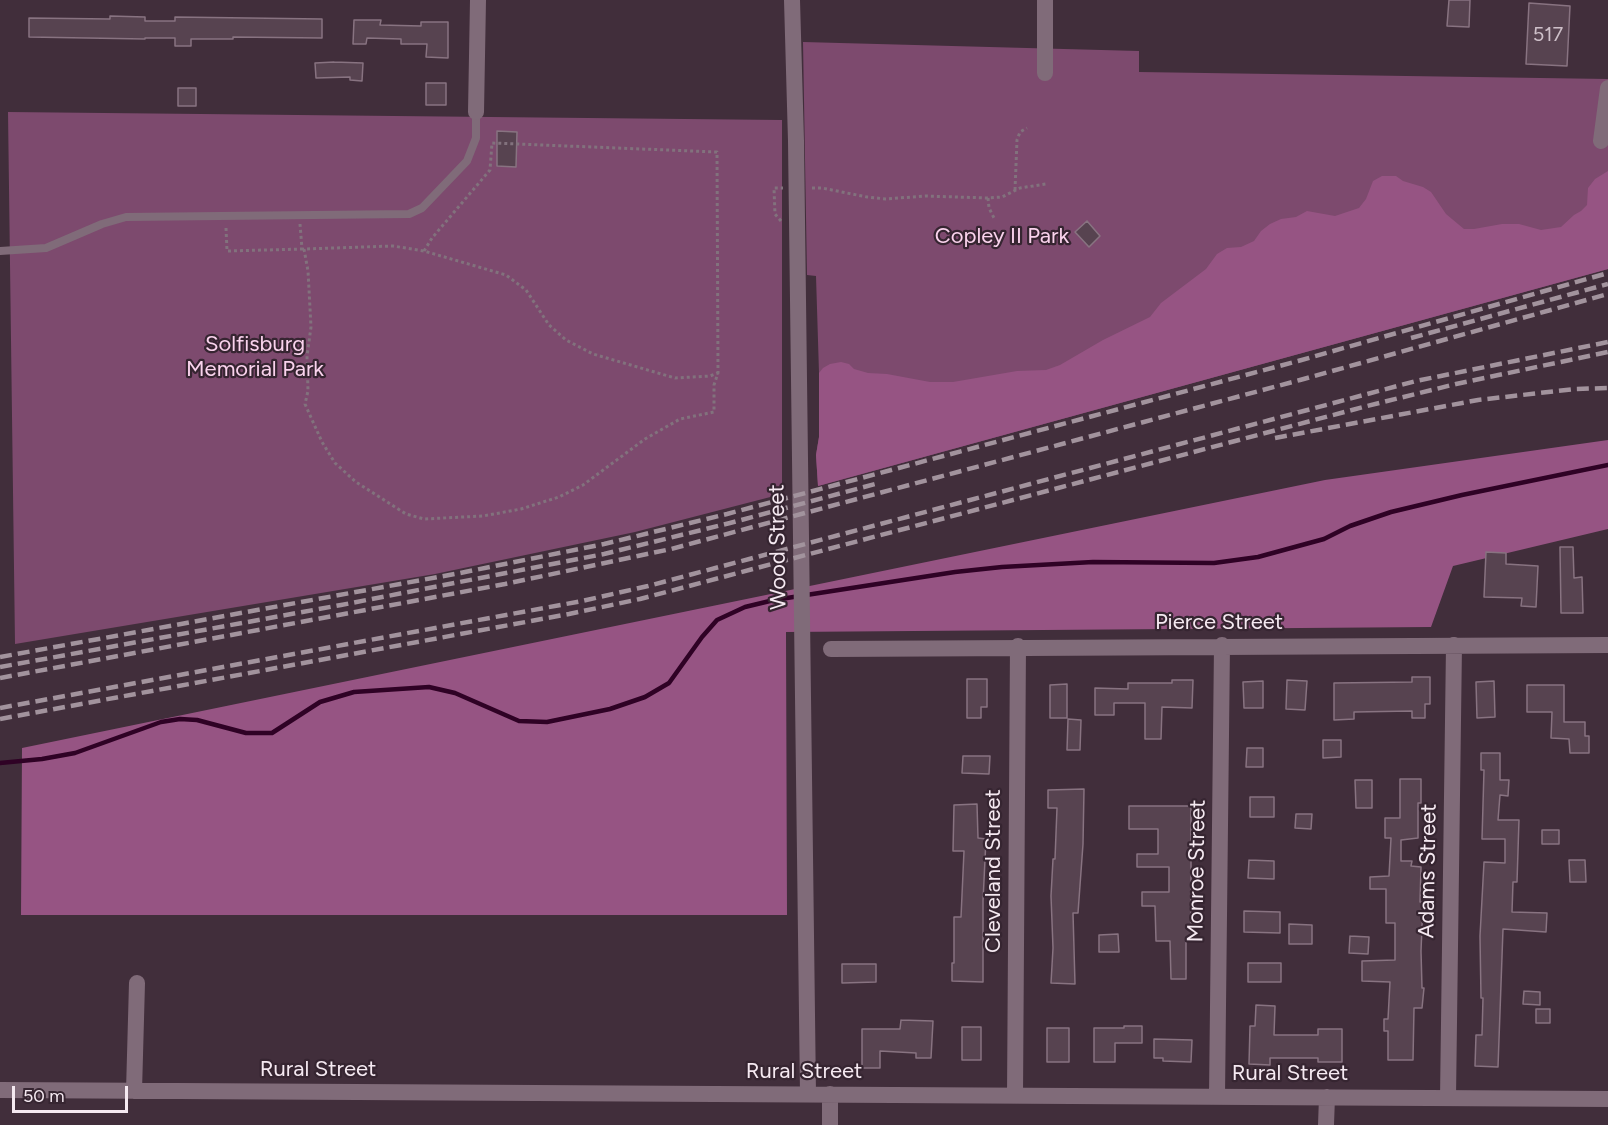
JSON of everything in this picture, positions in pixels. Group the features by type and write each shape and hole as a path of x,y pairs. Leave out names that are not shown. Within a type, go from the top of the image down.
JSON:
{"street":[{"path":"476,112 477,0"},
{"name":"Wood Street","path":"792,0 798,276 808,1094"},
{"path":"1045,0 1045,73"},
{"path":"1601,141 1608,88"},
{"name":"Monroe Street","path":"1217,1096 1222,645"},
{"name":"Adams Street","path":"1448,1098 1454,645"},
{"name":"Pierce Street","path":"831,649 1018,646 1608,645"},
{"name":"Cleveland Street","path":"1015,1095 1018,646"},
{"path":"134,1091 137,983"},
{"name":"Rural Street","path":"0,1090 1608,1099"},
{"path":"830,1094 830,1125"},
{"path":"1326,1125 1327,1097"}],"lane":[{"path":"0,251 46,248 102,224 126,218 409,214 422,208 467,161 476,138 476,112"}],"path":[{"path":"1015,190 1017,140 1020,132 1027,128"},
{"path":"299,214 308,271 310,327 307,356 308,392 305,404 322,442 335,463 356,482 406,514 424,519 483,516 521,509 559,497 583,485 645,439 680,419 714,412 714,385 718,373 717,152 492,143 490,170 432,238 424,251"},
{"path":"807,188 822,188 886,199 926,196 988,198 1002,197 1015,190 1046,184"},
{"path":"783,223 775,214 774,188 787,188"},
{"path":"988,198 989,208 994,218"},
{"path":"226,215 227,251 393,246 424,251 506,274 526,290 549,325 566,340 593,354 675,378 710,376 718,373"}],"green space":[{"name":"Copley II Park","path":"803,42 1139,51 1139,72 1608,79 1608,269 818,486 816,455 819,437 819,373 816,276 807,275"},
{"name":"Solfisburg Memorial Park","path":"8,112 782,120 782,494 635,532 435,574 15,644"}],"shaded area":[{"path":"1608,171 1608,269 818,486 816,455 819,437 819,373 830,364 841,362 868,373 930,382 953,382 1017,371 1046,370 1060,365 1103,340 1150,317 1161,303 1206,269 1217,254 1227,248 1241,247 1254,241 1270,224 1281,219 1296,217 1307,211 1335,216 1359,208 1366,199 1373,181 1382,176 1396,176 1431,192 1446,214 1464,229 1519,224 1541,230 1561,227 1581,211 1587,205 1588,188 1595,179"},
{"path":"1608,440 1608,529 1453,566 1431,627 786,632 787,915 21,915 22,748 1325,480"}],"building":[{"path":"1449,0 1470,0 1469,27 1447,26"},
{"path":"1529,3 1570,6 1567,66 1526,64"},
{"path":"110,16 145,17 145,21 175,21 175,17 322,19 322,38 191,39 191,46 175,46 175,38 29,37 29,18 110,19"},
{"path":"354,20 381,20 380,25 421,26 421,22 448,22 448,58 426,57 427,44 401,44 401,39 367,38 366,44 353,44"},
{"path":"315,63 363,63 362,81 350,80 350,77 316,78"},
{"path":"426,83 446,83 446,105 426,105"},
{"path":"178,88 196,88 196,106 178,106"},
{"path":"497,131 517,132 516,167 497,166"},
{"path":"1087,221 1100,236 1089,247 1075,232"},
{"path":"1560,547 1573,547 1574,578 1582,577 1583,613 1561,613"},
{"path":"1486,552 1506,553 1506,564 1538,566 1536,607 1521,606 1522,598 1484,597"},
{"path":"1412,677 1430,677 1430,704 1425,704 1425,718 1412,718 1412,711 1354,712 1354,719 1334,720 1334,683 1412,682"},
{"path":"967,679 987,679 987,707 981,707 981,718 967,718"},
{"path":"1172,680 1193,680 1192,708 1162,707 1161,739 1145,739 1145,703 1114,703 1114,715 1095,715 1095,688 1128,689 1128,683 1172,683"},
{"path":"1287,680 1307,681 1305,710 1286,709"},
{"path":"1263,681 1263,708 1244,708 1243,682"},
{"path":"1494,681 1495,717 1477,718 1476,682"},
{"path":"1067,684 1067,718 1050,718 1050,685"},
{"path":"1527,685 1564,685 1564,722 1585,722 1585,736 1589,736 1589,753 1570,753 1569,739 1551,738 1552,712 1527,712"},
{"path":"1068,719 1081,720 1080,750 1067,750"},
{"path":"1323,740 1341,740 1341,757 1323,758"},
{"path":"1247,748 1263,748 1263,767 1246,767"},
{"path":"1481,753 1500,753 1500,780 1509,780 1508,796 1500,795 1498,820 1519,820 1517,882 1513,882 1512,912 1547,913 1546,932 1503,929 1498,1067 1475,1066 1476,1035 1482,1035 1480,936 1484,862 1505,863 1505,839 1482,839 1484,770 1481,770"},
{"path":"963,756 990,756 989,774 962,773"},
{"path":"1400,779 1421,779 1418,838 1401,840 1401,861 1412,861 1411,866 1421,867 1420,902 1423,902 1421,951 1422,988 1424,988 1422,1008 1414,1008 1413,1060 1388,1060 1388,1031 1384,1031 1384,1019 1388,1019 1390,982 1362,981 1362,961 1395,960 1395,923 1386,923 1386,889 1370,889 1370,877 1389,876 1391,838 1385,838 1385,818 1400,818"},
{"path":"1355,780 1372,780 1372,808 1356,808"},
{"path":"1084,789 1078,913 1073,913 1075,984 1051,983 1053,948 1051,896 1057,808 1048,808 1048,790"},
{"path":"1250,797 1274,797 1274,817 1250,817"},
{"path":"977,804 978,838 986,839 983,982 952,981 954,917 961,917 964,851 953,851 954,805"},
{"path":"1129,806 1191,806 1191,923 1194,922 1194,940 1186,941 1186,979 1171,979 1170,941 1156,941 1155,906 1142,906 1142,892 1169,892 1169,867 1137,867 1137,854 1158,854 1158,829 1129,829"},
{"path":"1296,814 1312,814 1311,829 1295,828"},
{"path":"1542,830 1559,830 1559,844 1542,844"},
{"path":"1249,860 1274,861 1274,879 1248,878"},
{"path":"1569,860 1585,860 1586,882 1570,882"},
{"path":"1244,911 1280,912 1280,933 1244,932"},
{"path":"1289,924 1312,925 1312,944 1289,944"},
{"path":"1118,934 1119,952 1099,952 1099,935"},
{"path":"1350,936 1369,937 1368,954 1349,953"},
{"path":"1248,963 1281,963 1281,982 1248,982"},
{"path":"842,964 876,964 876,982 842,983"},
{"path":"1524,991 1540,992 1540,1005 1523,1004"},
{"path":"1256,1005 1275,1006 1274,1035 1318,1035 1318,1029 1342,1029 1342,1062 1318,1062 1318,1058 1270,1058 1270,1065 1249,1064 1250,1026 1255,1026"},
{"path":"1536,1009 1550,1009 1550,1023 1536,1023"},
{"path":"901,1020 933,1021 931,1058 916,1058 916,1053 880,1051 880,1068 862,1068 862,1029 900,1029"},
{"path":"1124,1026 1142,1026 1142,1043 1115,1043 1115,1062 1094,1062 1094,1028 1124,1028"},
{"path":"962,1027 981,1027 981,1060 962,1060"},
{"path":"1047,1028 1069,1028 1069,1062 1047,1062"},
{"path":"1154,1039 1192,1040 1191,1062 1163,1061 1163,1058 1154,1058"}],"waterway":[{"path":"0,763 75,753 161,722 180,719 197,720 246,733 272,733 320,702 354,692 429,687 455,693 519,721 547,722 610,709 645,697 669,683 717,620 745,607 774,600 1002,567 1093,562 1214,563 1258,557 1324,539 1350,526 1391,512 1608,465"}],"railway":[{"path":"0,657 460,573 604,544 727,514 1298,361 1608,273"},
{"path":"1411,338 1608,284"},
{"path":"0,678 505,584 671,549 1300,380 1608,294"},
{"path":"0,708 582,601 648,586 1416,381 1608,342"},
{"path":"0,719 640,599 1367,406 1456,384 1608,352"},
{"path":"1275,438 1478,400 1575,389 1608,388"},
{"path":"0,667 604,554 879,483"}]}
